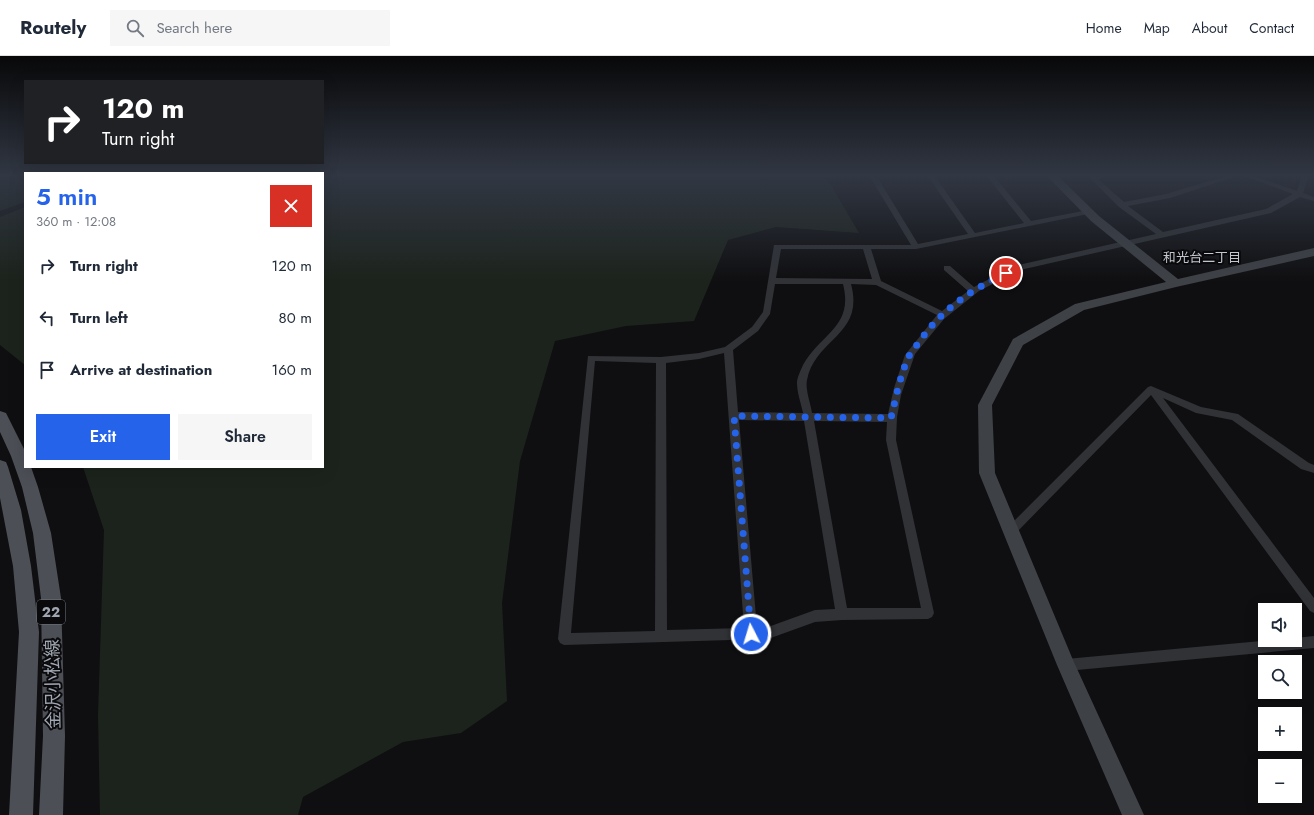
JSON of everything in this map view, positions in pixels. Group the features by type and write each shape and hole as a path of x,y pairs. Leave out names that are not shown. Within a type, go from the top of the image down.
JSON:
{"main road":[{"name":"金沢小松線","path":"0,417 19,456 30,487 42,533 50,591 54,736 52,815"},
{"name":"金沢小松線","path":"0,467 12,510 21,559 29,632 21,815"}],"street":[{"path":"894,210 916,247"},
{"path":"955,210 973,236"},
{"path":"1018,210 1030,225"},
{"path":"1128,210 1162,235"},
{"path":"1176,283 1126,245 1088,212 916,247 777,247 767,312 755,329 728,349 699,356 661,360 591,358 564,639 768,633 815,616 842,614 928,613 891,440 891,418 896,396 909,356 930,327 942,314 983,284 1017,268 1126,245 1162,235 1269,210"},
{"path":"867,248 876,282"},
{"path":"1133,815 1066,665 987,473 985,405 1018,342 1080,306 1314,252"},
{"path":"947,268 973,291"},
{"path":"772,281 876,282 942,314"},
{"path":"842,614 802,382 805,370 812,357 838,330 848,314 849,290 846,282"},
{"path":"728,349 751,634"},
{"path":"661,360 661,636"},
{"path":"1010,532 1151,389"},
{"path":"1151,389 1199,410 1235,417 1305,466 1314,469"},
{"path":"1151,389 1314,607"},
{"path":"734,416 891,418"},
{"path":"1066,665 1314,642"}],"shaded area":[{"path":"16,210 24,210 24,364 0,345 0,217"},
{"path":"324,210 846,210 859,233 776,227 728,240 694,321 626,326 555,341 520,461 502,603 507,701 461,733 403,742 303,797 298,815 100,815 98,715 104,530 83,468 324,468"}],"district":[{"name":"和光台二丁目","path":"1202,257"}],"route":[{"path":"751,634 734,416 891,418 896,396 909,356 930,327 942,314 967,295 983,284 1006,273"}]}
